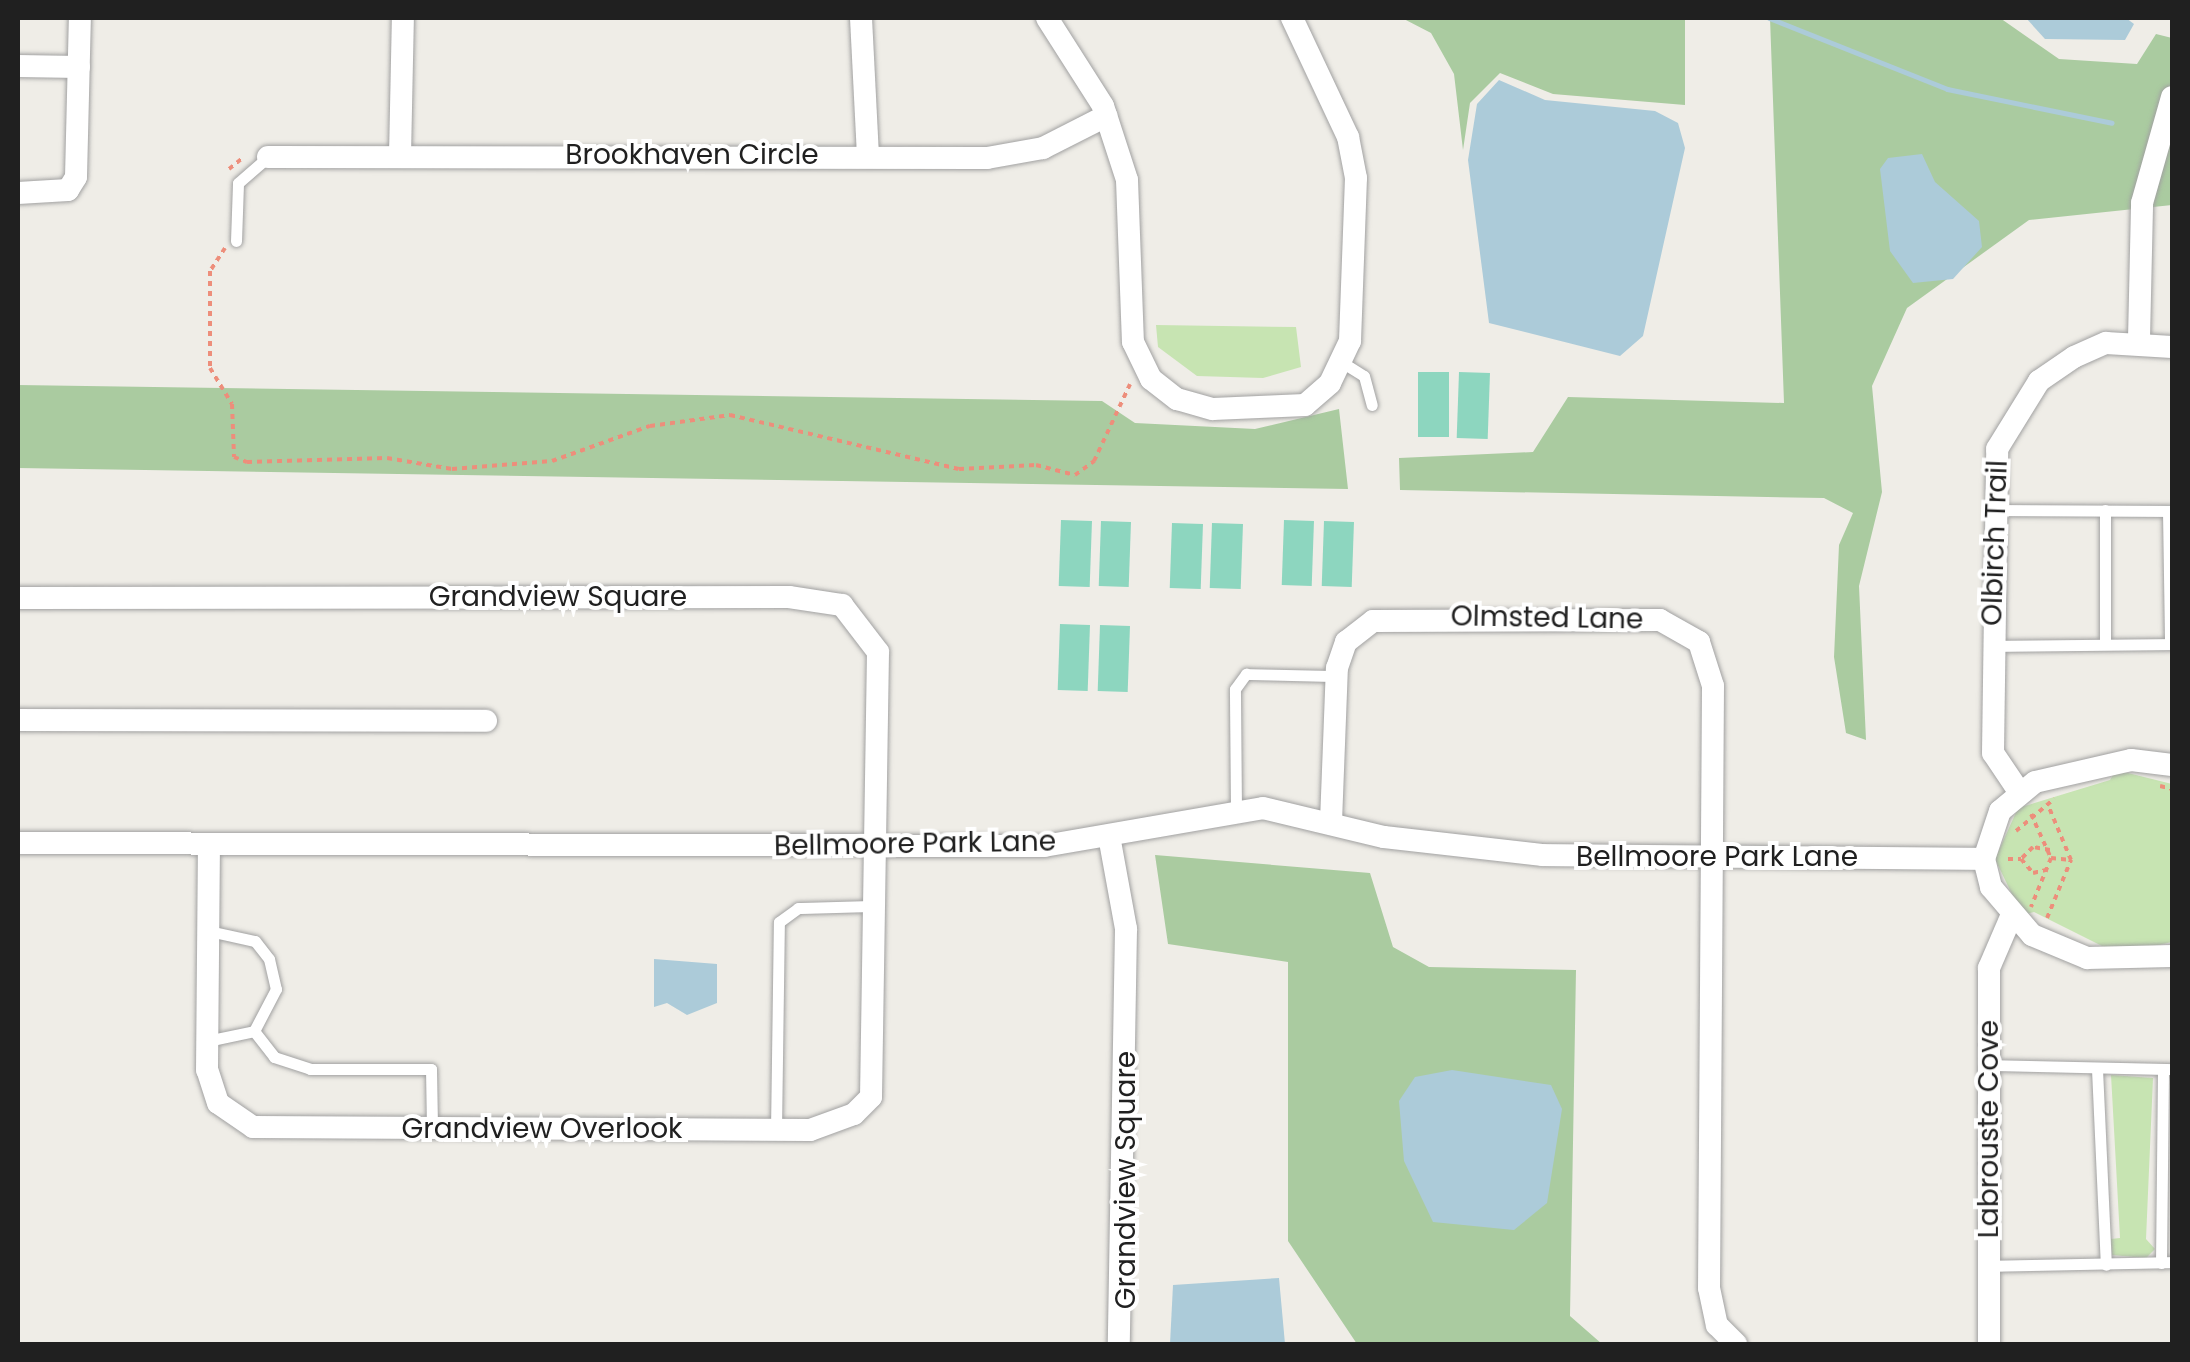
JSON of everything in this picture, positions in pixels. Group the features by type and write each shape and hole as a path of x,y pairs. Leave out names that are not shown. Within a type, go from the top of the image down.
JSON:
{"street":[{"path":"18,193 68,190 76,177 80,18"},
{"path":"400,156 402,18"},
{"path":"861,18 868,155"},
{"path":"1046,18 1106,116 1127,180 1133,342 1152,378 1176,399 1213,409 1304,406 1340,361 1350,341 1356,178 1348,136 1292,18"},
{"path":"18,66 79,67"},
{"path":"2139,339 2142,202 2172,96"},
{"name":"Brookhaven Circle","path":"268,157 1010,156 1106,116"},
{"name":"Olbirch Trail","path":"2026,804 1993,753 1991,510 1997,449 2039,381 2106,342 2139,339 2172,347"},
{"name":"Grandview Square","path":"18,598 835,601 878,652 879,846"},
{"name":"Olmsted Lane","path":"1331,822 1337,676 1358,628 1394,615 1660,620 1682,628 1710,660 1714,855 1709,1288 1717,1325 1736,1344"},
{"path":"18,720 486,722"},
{"path":"2172,765 2069,768 2026,804 2000,811 1996,859 2021,912 2087,958 2172,956"},
{"name":"Bellmoore Park Lane","path":"18,843 1044,846 1236,811 1542,856 1996,859"},
{"name":"Grandview Square","path":"1109,836 1126,929 1119,1344"},
{"name":"Grandview Overlook","path":"209,846 208,1041 218,1103 254,1127 776,1130 831,1126 871,1097 879,846"},
{"name":"Labrouste Cove","path":"1988,1344 1989,968 2021,912"}],"lane":[{"path":"231,238 238,183 268,157"},
{"path":"1340,361 1364,376 1372,405"},
{"path":"1991,510 2170,511 2171,644 1991,646"},
{"path":"2105,510 2105,644"},
{"path":"1236,811 1235,690 1246,674 1337,676"},
{"path":"776,1130 779,922 798,908 878,906"},
{"path":"208,931 255,940 269,959 276,989 254,1031"},
{"path":"208,1041 254,1031"},
{"path":"254,1031 274,1057 310,1069 431,1069 432,1128"},
{"path":"1988,1266 2167,1263 2168,1069 1989,1065"},
{"path":"2098,1069 2106,1265"}],"path":[{"path":"226,184 235,161 268,149 268,157"},
{"path":"231,238 210,270 210,368 232,404 234,457 246,462 386,458 452,469 552,461 650,426 730,415 959,469 1036,464 1075,475 1094,461 1132,379"},
{"path":"1125,366 1142,389"},
{"path":"2142,782 2172,789"},
{"path":"2026,804 2047,803 2063,795"},
{"path":"2047,803 2071,860 2047,918"},
{"path":"2013,836 2026,804"},
{"path":"2021,912 2050,869 2051,858 2026,804"},
{"path":"1996,859 2021,859 2034,846 2050,850"},
{"path":"1996,859 2008,849"},
{"path":"2051,858 2071,860"},
{"path":"1996,859 2010,878"},
{"path":"2021,859 2034,874 2050,869"},
{"path":"2017,892 2021,912"},
{"path":"2021,912 2058,924"}],"green space":[{"path":"1402,18 1685,18 1685,105 1553,94 1500,73 1470,103 1463,150 1454,74 1431,33"},
{"path":"1770,18 2000,18 2059,59 2137,64 2156,34 2172,38 2172,205 2029,220 1907,308 1872,386 1882,492 1859,586 1866,740 1846,733 1834,657 1839,545 1853,513 1824,498 1400,490 1399,458 1533,452 1568,397 1784,403"},
{"path":"1156,325 1296,327 1301,367 1263,378 1197,376 1158,347"},
{"path":"1418,372 1449,372 1449,437 1418,437"},
{"path":"1459,372 1490,373 1488,439 1457,438"},
{"path":"18,385 1102,401 1135,423 1255,429 1339,409 1348,489 18,468"},
{"path":"1061,520 1092,521 1090,587 1059,586"},
{"path":"1284,520 1314,521 1312,586 1282,585"},
{"path":"1101,521 1131,522 1129,587 1099,586"},
{"path":"1324,521 1354,522 1352,587 1322,586"},
{"path":"1172,523 1203,524 1201,589 1170,588"},
{"path":"1212,523 1243,524 1241,589 1210,588"},
{"path":"1060,624 1090,625 1088,691 1058,690"},
{"path":"1100,625 1130,626 1128,692 1098,691"},
{"path":"2116,770 2172,784 2172,942 2118,954 2034,912 2022,915 1995,859 2018,808 2110,780"},
{"path":"1155,855 1370,873 1393,947 1429,967 1576,970 1570,1316 1602,1344 1357,1344 1288,1241 1288,962 1168,944"},
{"path":"2111,1075 2153,1078 2146,1239 2155,1249 2146,1258 2112,1255 2111,1239 2120,1238"}],"water":[{"path":"2026,18 2126,18 2134,24 2125,40 2045,39"},
{"path":"1499,80 1545,100 1655,111 1678,123 1685,148 1643,336 1620,356 1489,323 1468,160 1477,104"},
{"path":"1922,154 1935,182 1979,221 1982,247 1953,279 1913,283 1890,251 1880,169 1888,158"},
{"path":"654,959 717,964 717,1003 687,1015 667,1003 654,1007"},
{"path":"1452,1070 1551,1085 1562,1109 1547,1203 1514,1230 1433,1222 1404,1161 1399,1101 1415,1077"},
{"path":"1279,1278 1285,1344 1170,1344 1173,1285"}],"waterway":[{"path":"1769,18 1947,89 2112,123"}]}
